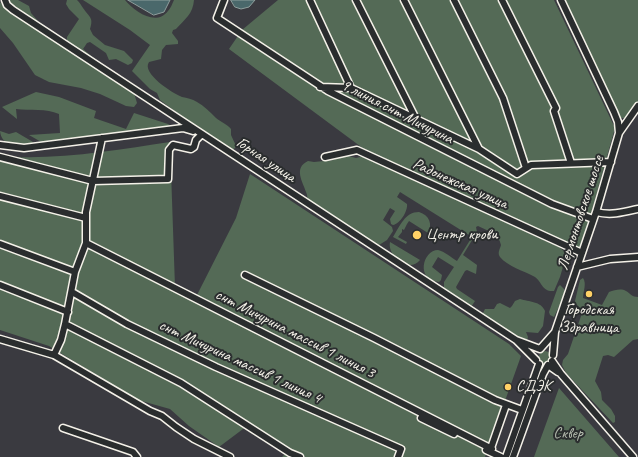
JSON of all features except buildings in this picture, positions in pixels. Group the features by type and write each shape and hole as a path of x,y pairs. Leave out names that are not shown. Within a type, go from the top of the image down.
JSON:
{"street":[{"name":"Горная улица","path":"5,0 7,5 12,10 516,340"},
{"name":"9 линия снт Мичурина","path":"224,0 217,18 320,87 552,204 593,219"},
{"path":"310,0 351,88"},
{"path":"356,0 415,117"},
{"path":"404,0 479,149"},
{"path":"454,0 503,98 526,168"},
{"path":"502,0 556,108 554,111 571,163"},
{"path":"561,0 614,112 618,122 619,133"},
{"path":"320,87 351,88 415,117 479,149 517,174 531,165 611,162"},
{"name":"Лермонтовское шоссе","path":"555,332 596,212 619,133 638,106"},
{"path":"0,146 24,148 183,128 202,134 196,140 194,147 191,149 173,145 169,150 168,179 93,181 0,157"},
{"path":"54,356 61,340 68,312 75,272 86,243 86,212 102,138"},
{"name":"Радонежская улица","path":"325,157 357,150 582,253"},
{"path":"0,196 86,218"},
{"path":"596,212 614,214 638,209"},
{"name":"снт Мичурина массив 1 линия 3","path":"86,243 492,449 506,405"},
{"path":"0,244 75,272"},
{"path":"577,268 610,259 638,257"},
{"path":"245,275 506,405 522,410"},
{"path":"0,285 68,312"},
{"name":"снт Мичурина массив 1 линия 4","path":"72,292 127,324 216,366 401,449 398,457"},
{"path":"65,324 181,383 290,453 300,457"},
{"path":"506,457 537,362 535,355 555,332"},
{"path":"513,457 543,374 551,360 555,332"},
{"path":"0,339 54,356 150,411 162,416 176,428 194,439 230,457"},
{"path":"516,340 540,349 548,349 551,360 561,374 633,457"},
{"path":"516,340 537,362 543,366 551,360"},
{"path":"543,374 549,372 561,374"},
{"path":"421,418 501,457"},
{"path":"63,428 133,452 137,457"}],"green space":[{"path":"8,0 18,0 29,6 31,13 38,21 36,23 12,8"},
{"path":"67,0 77,0 89,15 91,19 90,29 93,35 105,45 124,51 133,60 132,63 128,65 116,59 109,60 106,53 90,42 87,43 83,49 96,61 80,52 67,41 67,37 79,19 69,9 66,4"},
{"path":"83,0 125,0 139,13 145,16 157,18 163,16 168,11 174,0 194,0 192,9 188,16 176,29 173,30 172,33 178,41 178,44 166,45 162,50 161,59 149,62 149,72 165,87 177,95 188,98 200,104 216,118 226,124 231,129 231,135 236,146 235,148 232,150 227,147 160,100 157,93 150,89 132,71 150,45 130,30"},
{"path":"278,0 554,0 615,128 581,249 364,149 229,49 242,30"},
{"path":"563,0 638,0 638,102 626,118 620,118"},
{"path":"0,2 9,12 134,93 137,103 134,107 126,106 100,94 81,88 49,82 35,75 13,43 0,28"},
{"path":"36,92 59,97 96,111 94,118 126,129 134,113 171,126 43,143 29,135 60,133 59,114 44,110 16,109 17,119 2,107"},
{"path":"0,131 9,134 16,132 33,142 30,145 16,145 7,143 1,136"},
{"path":"170,142 175,287 197,295 236,218 250,174 509,344 521,356 485,457 282,457 289,450 247,426 219,447 189,426 170,409 138,400 49,346 0,330 0,156 64,156"},
{"path":"341,154 356,158 364,156 427,186 486,209 488,214 522,227 528,233 559,247 566,253 566,256 554,291 547,290 535,277 511,266 503,260 499,254 501,245 498,238 492,233 478,226 476,227 477,232 463,255 477,265 476,274 467,270 465,271 456,287 475,301 471,307 444,288 444,282 454,267 438,257 432,267 442,275 439,282 431,280 427,276 424,271 424,265 428,255 433,251 438,250 457,261 472,237 400,192 397,197 407,204 406,210 401,220 393,225 391,224 390,219 395,211 390,208 383,220 392,227 393,231 387,240 379,245 376,245 308,202 307,193 300,175 303,164 308,161 314,162 334,160"},
{"path":"419,212 425,215 429,220 430,226 428,233 409,221 404,230 402,229 402,232 398,237 407,242 406,244 393,237 406,217 410,214"},
{"path":"390,242 420,260 415,264 410,265 400,262 392,253"},
{"path":"583,278 585,285 583,298 602,305 609,292 620,289 638,297 638,339 633,340 614,357 608,355 603,356 595,381 601,392 602,400 611,409 615,416 615,422 613,423 566,373 562,365 563,360 568,354 581,316 582,310 575,301 580,280"},
{"path":"560,285 564,289 564,296 554,317 550,315 549,312"},
{"path":"520,299 541,305 545,311 543,326 538,333 526,332 528,337 527,340 511,334 482,315 485,309 494,309 497,304 500,303 510,308 515,301"},
{"path":"543,351 547,351 551,357 547,363 543,363 539,359 539,355"},
{"name":"Сквер","path":"559,388 619,457 534,457"}],"water":[{"path":"128,0 170,0 164,12 154,15"},
{"path":"231,0 255,0 249,7 241,9 235,7"}],"place":[{"name":"Центр крови","path":"417,235"},
{"name":"Городская Здравница","path":"589,294"},
{"name":"СДЭК","path":"508,387"}]}
